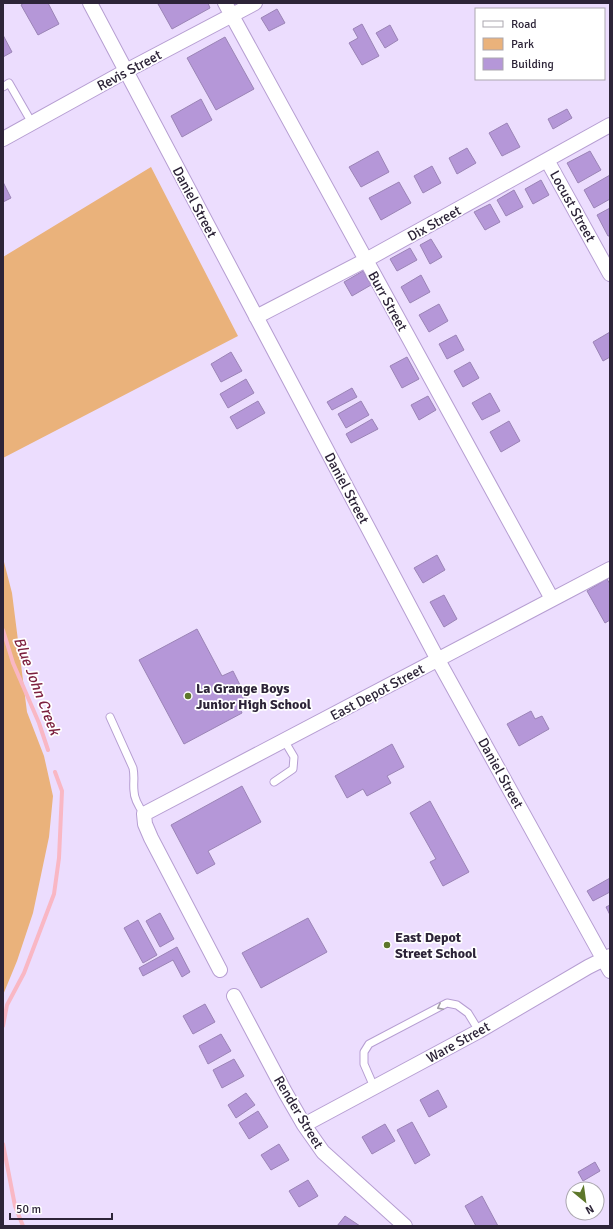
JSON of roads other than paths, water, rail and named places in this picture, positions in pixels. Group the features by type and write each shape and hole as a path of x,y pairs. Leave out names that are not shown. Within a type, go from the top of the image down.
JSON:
{"street":[{"name":"Daniel Street","path":"90,3 438,660 608,962"},
{"name":"Revis Street","path":"3,139 126,71 228,9 255,3"},
{"name":"Burr Street","path":"228,9 552,599"},
{"name":"Dix Street","path":"256,317 366,260 610,126"},
{"name":"Locust Street","path":"547,160 610,274"},
{"name":"East Depot Street","path":"144,814 610,569"},
{"path":"144,814 145,824 150,838 220,970"},
{"name":"Ware Street","path":"304,1125 479,1031 588,967 608,962"},
{"name":"Render Street","path":"234,996 285,1092 304,1125 323,1152 405,1226"}],"lane":[{"path":"3,87 9,83 32,123"},
{"path":"110,717 133,768 135,777 134,791 136,802 144,814"},
{"path":"274,782 293,769 294,758 284,740"},
{"path":"374,1087 364,1064 364,1052 369,1044 391,1032 447,1003 457,1004 468,1013 479,1031"}],"waterway":[{"name":"Blue John Creek","path":"3,630 13,663 39,723 48,750"},
{"name":"Blue John Creek","path":"3,1026 7,1005 24,973 54,894 59,858 62,791 55,772"},
{"name":"Blue John Creek","path":"3,1144 15,1206 23,1226"}],"place":[{"name":"La Grange Boys Junior High School","path":"188,696"},
{"name":"East Depot Street School","path":"387,945"}]}
